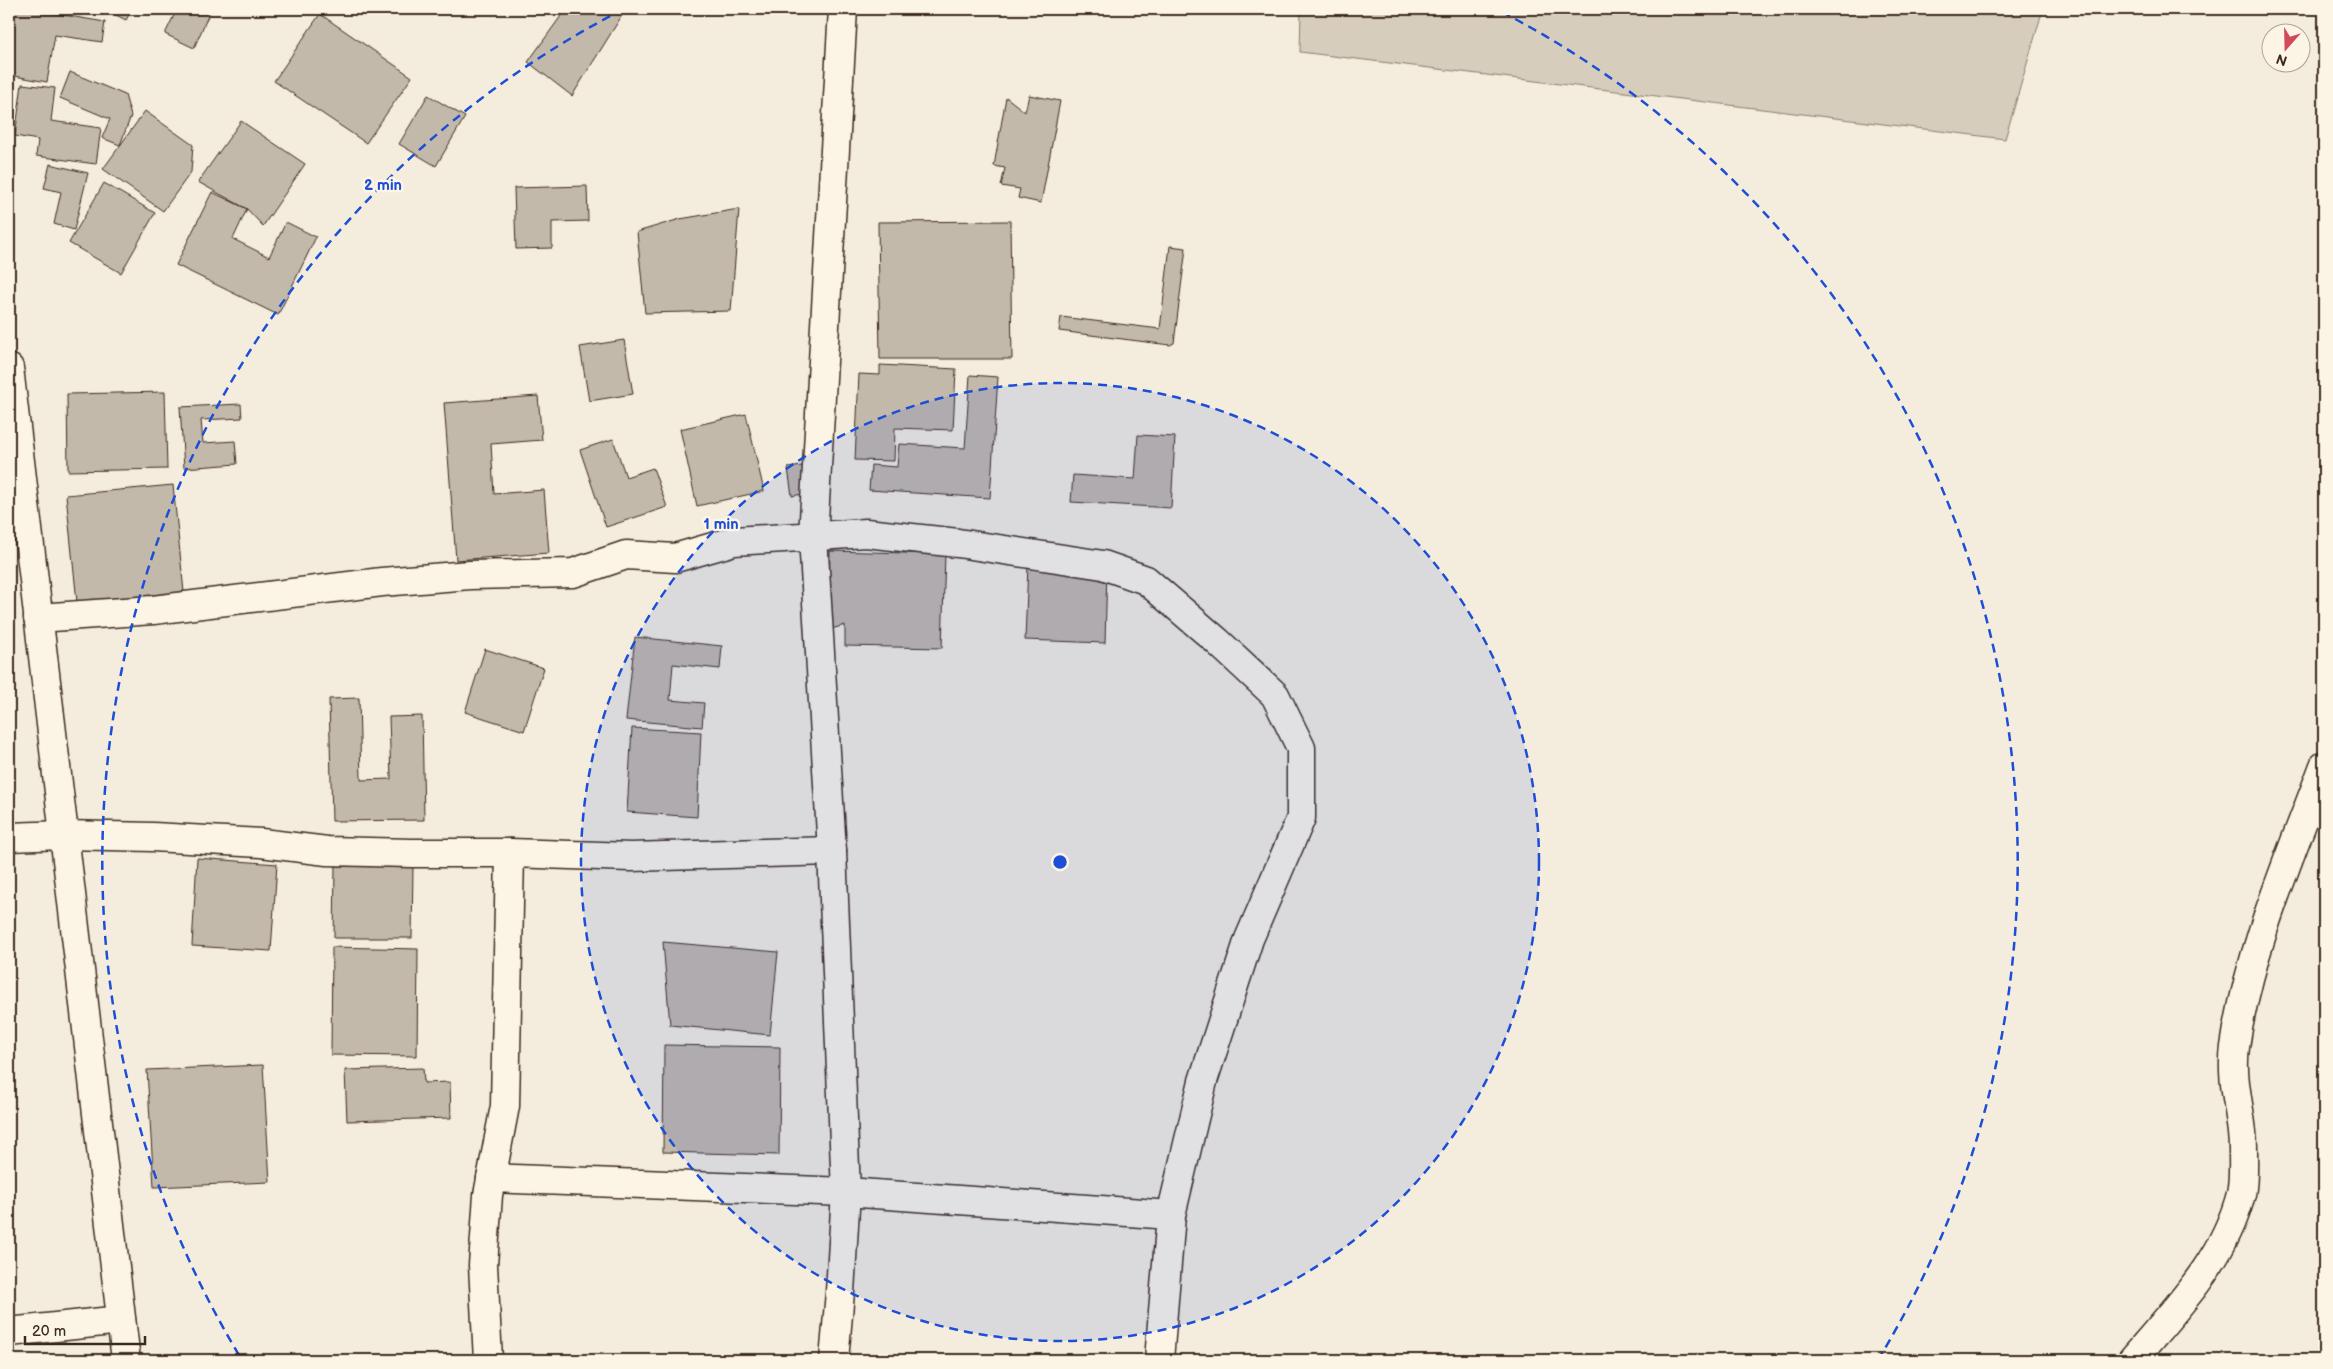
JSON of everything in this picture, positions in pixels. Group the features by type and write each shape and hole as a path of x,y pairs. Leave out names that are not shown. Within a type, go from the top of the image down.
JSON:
{"street":[{"path":"834,1360 846,1192 832,851 813,538 843,9"},
{"path":"9,368 126,1360"},
{"path":"38,618 153,610 392,581 470,575 573,573 626,555 675,558 734,541 813,538 866,533 958,543 1103,565 1146,580 1217,641 1275,695 1301,748 1300,818 1246,948 1203,1081 1171,1215 1159,1360"},
{"path":"2132,1360 2199,1282 2227,1234 2241,1192 2243,1147 2235,1095 2235,1049 2260,941 2285,864 2324,766"},
{"path":"9,837 64,835 153,836 261,843 327,850 631,857 832,851"},
{"path":"488,1360 483,1265 488,1195 505,1106 510,853"},
{"path":"492,1178 846,1192 1171,1215"},
{"path":"9,1332 121,1320"}],"shaded area":[{"path":"1301,9 2043,9 2005,139 1300,52"}],"building":[{"path":"12,9 27,9 105,22 102,42 55,35 47,82 9,75 9,30"},
{"path":"104,9 132,9 126,20"},
{"path":"177,9 211,9 194,48 165,34"},
{"path":"566,9 626,9 572,96 528,62"},
{"path":"320,14 412,77 366,143 274,81"},
{"path":"70,72 125,95 131,116 120,145 102,138 110,119 60,98"},
{"path":"22,84 55,88 51,121 101,128 96,164 36,156 38,140 15,136"},
{"path":"428,95 465,117 436,166 399,144"},
{"path":"1029,95 1060,101 1041,203 1018,198 1020,189 1001,186 1005,168 994,166 1006,97 1025,112"},
{"path":"145,111 193,145 191,172 163,211 103,169"},
{"path":"241,121 305,164 263,226 247,209 198,182"},
{"path":"50,164 88,173 74,230 54,224 61,192 44,188"},
{"path":"104,183 155,213 121,273 69,243"},
{"path":"587,186 588,221 552,222 552,248 516,249 514,188"},
{"path":"212,192 247,209 233,239 269,257 286,222 316,237 278,315 176,265"},
{"path":"739,209 731,311 645,313 637,232 680,219"},
{"path":"1010,221 1012,359 880,359 878,222"},
{"path":"1170,246 1186,248 1174,343 1170,345 1059,331 1061,317 1160,329"},
{"path":"624,340 633,394 589,401 580,347"},
{"path":"880,365 956,369 953,430 895,428 894,461 855,460 859,374 880,375"},
{"path":"970,375 998,377 990,498 869,490 871,465 897,467 899,444 965,448"},
{"path":"165,392 167,469 68,471 67,394"},
{"path":"538,396 542,440 491,444 494,494 544,490 549,553 456,560 444,403"},
{"path":"241,404 242,418 201,420 203,443 235,441 237,464 184,468 180,407"},
{"path":"746,414 764,491 697,506 680,429"},
{"path":"1138,435 1175,437 1171,508 1071,502 1073,475 1135,479"},
{"path":"613,439 626,477 653,468 667,507 606,527 580,450"},
{"path":"809,465 813,492 792,496 788,468"},
{"path":"173,485 184,592 77,602 66,495"},
{"path":"830,551 945,554 942,648 845,646 845,625 828,630"},
{"path":"1028,565 1107,568 1105,643 1025,640"},
{"path":"635,637 722,646 720,669 673,664 670,700 704,703 702,727 626,720"},
{"path":"485,649 544,668 524,731 465,712"},
{"path":"359,698 361,780 391,779 389,717 422,716 424,820 332,821 329,699"},
{"path":"632,728 701,732 697,817 627,812"},
{"path":"197,858 277,864 271,951 192,946"},
{"path":"335,866 413,867 412,938 334,938"},
{"path":"663,942 778,952 770,1035 670,1025"},
{"path":"332,947 418,949 417,1056 331,1055"},
{"path":"664,1045 780,1047 779,1155 663,1152"},
{"path":"263,1065 270,1182 154,1187 147,1070"},
{"path":"423,1068 424,1083 450,1082 451,1118 347,1121 345,1070"}]}
